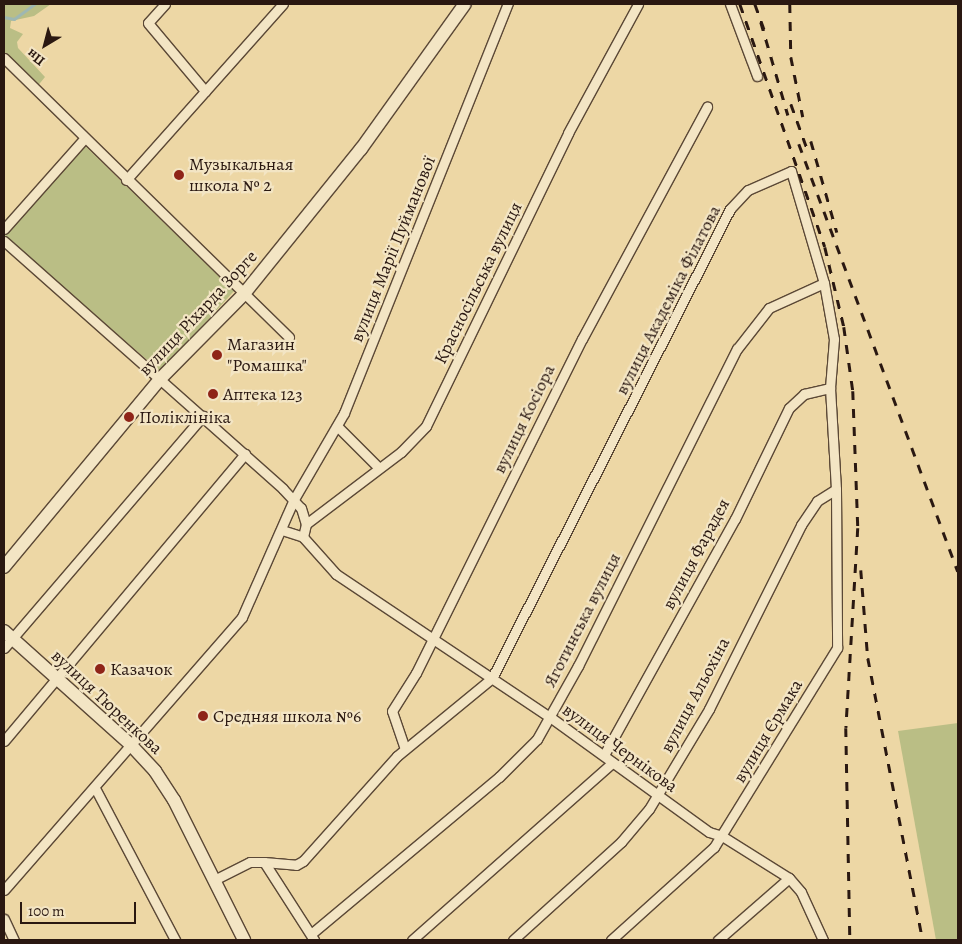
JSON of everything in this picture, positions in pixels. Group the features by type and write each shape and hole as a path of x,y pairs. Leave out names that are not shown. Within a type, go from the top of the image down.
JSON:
{"street":[{"path":"165,4 148,23 205,91"},
{"path":"126,180 283,4"},
{"name":"вулиця Ріхарда Зорге","path":"4,568 161,378 243,294 361,149 465,4"},
{"name":"вулиця Марії Пуйманової","path":"294,499 337,426 508,4"},
{"name":"Красносільська вулиця","path":"306,524 342,499 378,467 415,440 426,426 568,133 638,4"},
{"path":"730,4 756,76"},
{"path":"4,58 84,139 289,337"},
{"name":"вулиця Косіора","path":"405,749 392,711 408,688 433,641 582,339 708,107"},
{"path":"4,229 84,139"},
{"name":"вулиця Академіка Філатова","path":"492,678 730,209 748,190 791,171 824,283 834,339 830,388 836,489"},
{"path":"4,240 161,378 294,499 306,524 303,537"},
{"name":"Яготинська вулиця","path":"312,937 499,777 537,739 550,717 736,349 769,308 824,283"},
{"name":"вулиця Фарадея","path":"604,755 735,519 789,408 804,394 830,388"},
{"path":"6,639 203,416"},
{"path":"337,426 378,467"},
{"path":"4,741 54,676 245,454"},
{"name":"вулиця Альохіна","path":"513,940 621,842 658,796 709,709 801,525 817,501 836,489"},
{"name":"вулиця Єрмака","path":"611,940 705,856 722,836 837,648 836,489"},
{"path":"4,890 95,788 130,744 242,617 282,530 294,499"},
{"name":"вулиця Чернікова","path":"282,530 303,537 336,574 433,641 550,717 708,832 722,836 789,878 801,892 821,939"},
{"name":"вулиця Тюренкова","path":"6,639 54,676 130,744 155,772 174,800 244,940"},
{"path":"214,880 250,862 296,864 311,853 405,749 492,678"},
{"path":"412,940 613,762"},
{"path":"95,788 175,940"},
{"path":"264,862 312,937"},
{"path":"718,940 789,878"},
{"path":"4,919 14,940"}],"green space":[{"path":"4,4 51,4 34,16 11,21 10,28 23,34 17,42 18,48 45,77 36,88 4,54"},
{"path":"83,144 234,291 161,372 4,236"},
{"path":"958,723 958,940 936,940 898,731"}],"waterway":[{"path":"4,17 14,19 35,4"}],"railway":[{"path":"740,4 825,247 844,327 853,391 858,528 846,728 850,940"},
{"path":"755,4 764,29"},
{"path":"790,4 791,57 803,117"},
{"path":"761,22 788,115"},
{"path":"791,104 808,151"},
{"path":"811,141 837,232"},
{"path":"799,144 958,571"},
{"path":"861,570 868,658 923,940"}],"place":[{"name":"Музыкальная школа № 2","path":"179,175"},
{"name":"Магазин \"Ромашка\"","path":"217,355"},
{"name":"Аптека 123","path":"213,394"},
{"name":"Поліклініка","path":"129,417"},
{"name":"Казачок","path":"100,669"},
{"name":"Средняя школа №6","path":"203,716"}]}
